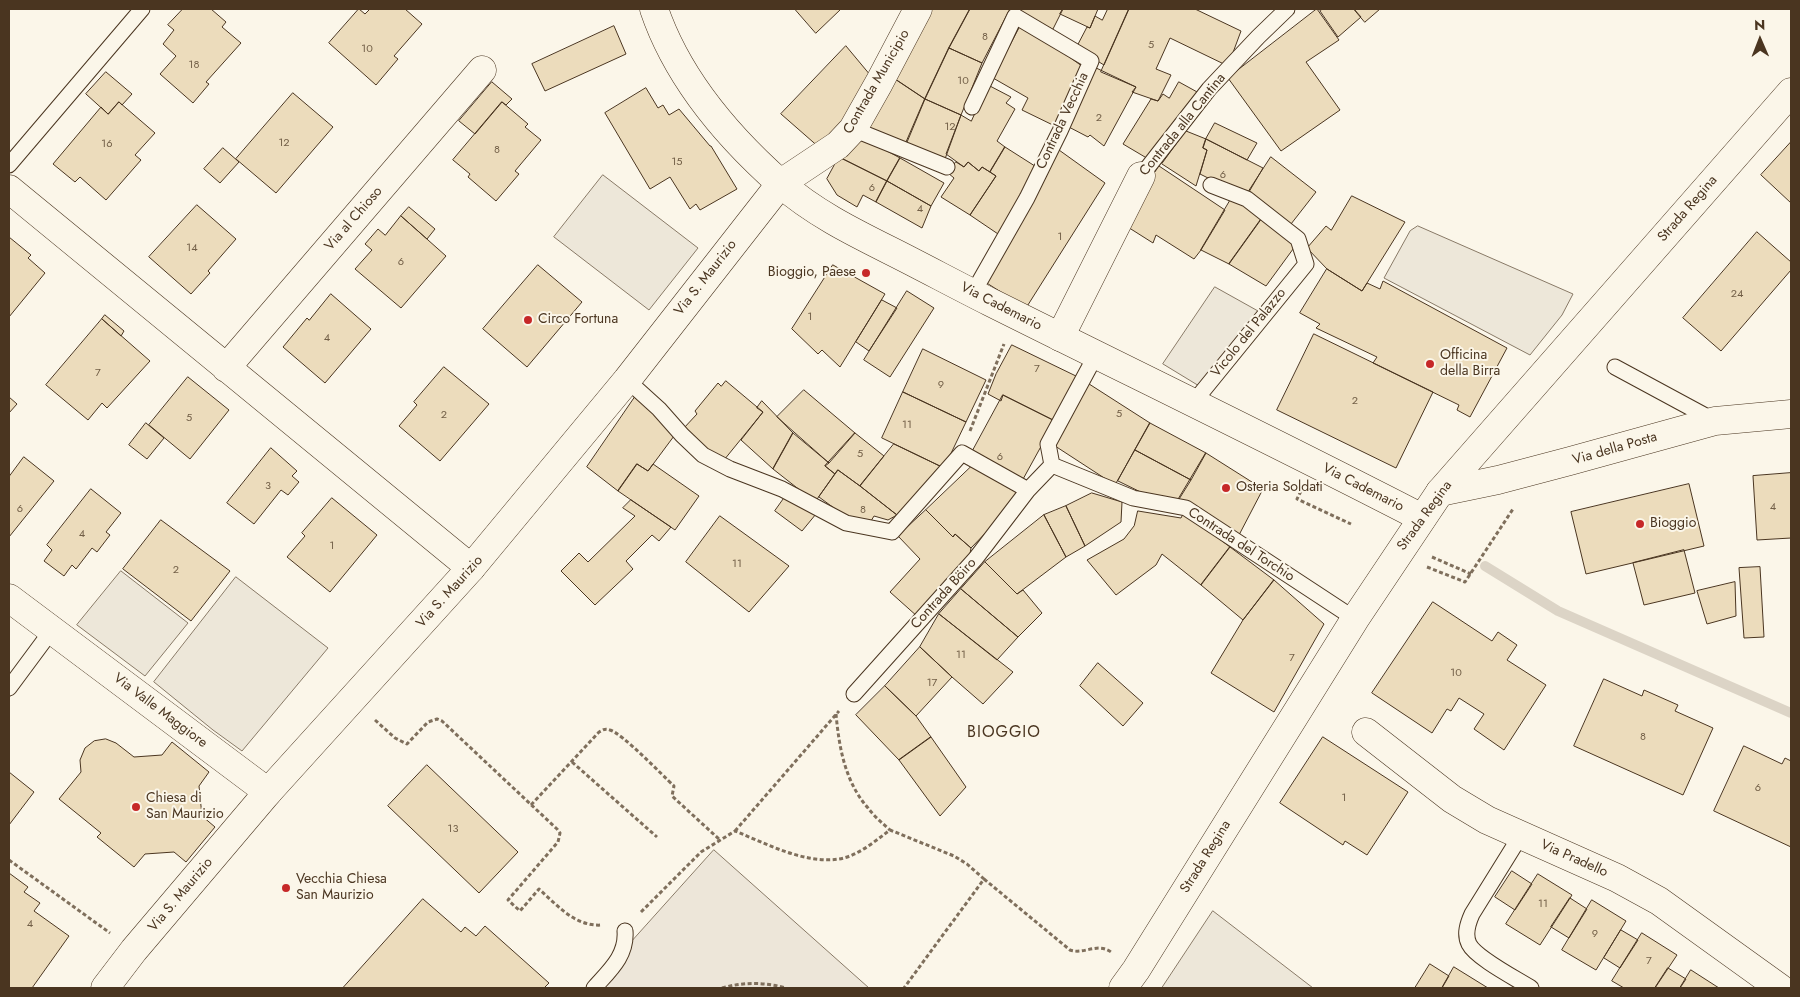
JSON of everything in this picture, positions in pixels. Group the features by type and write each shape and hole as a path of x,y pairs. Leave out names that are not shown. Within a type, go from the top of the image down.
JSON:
{"street":[{"name":"Via Cademario","path":"654,9 676,60 697,92 742,144 781,184 828,219 1422,518"},
{"name":"Contrada Municipio","path":"781,184 838,145 853,129 918,9"},
{"name":"Via al Chioso","path":"226,368 482,70"},
{"name":"Strada Regina","path":"1129,979 1355,619 1440,492 1791,92"},
{"name":"Contrada alla Cantina","path":"1060,337 1141,176"},
{"name":"Via S. Maurizio","path":"105,988 134,950 268,792 471,568 627,380 781,184"},
{"path":"9,189 471,568"},
{"name":"Via della Posta","path":"1440,492 1498,480 1715,421 1791,414"},
{"name":"Via Valle Maggiore","path":"9,598 268,792"},
{"name":"Via Pradello","path":"1366,732 1452,799 1487,820 1617,878 1659,902 1780,988"}],"lane":[{"path":"9,165 142,9"},
{"name":"Contrada alla Cantina","path":"1141,176 1209,89 1286,9"},
{"name":"Contrada Vecchia","path":"972,107 1015,16 1090,61 1060,131 1039,173 973,293"},
{"path":"853,129 947,167"},
{"name":"Vicolo del Palazzo","path":"1194,403 1306,264 1298,239 1247,199 1211,185"},
{"path":"627,380 659,409 703,455 730,469 782,489 846,523 892,532 962,453 1028,490 1052,465 1048,444 1096,355"},
{"path":"1615,367 1715,421"},
{"name":"Contrada del Torchio","path":"1052,465 1134,498 1186,508 1355,619"},
{"name":"Contrada Böiro","path":"854,694 976,558 1028,490"},
{"path":"9,688 52,630"},
{"path":"1521,836 1472,914 1467,925 1466,934 1469,944 1477,954 1531,988"},
{"path":"594,988 624,952 626,931"}],"path":[{"path":"962,453 1016,315"},
{"path":"1424,566 1465,582 1517,503"},
{"path":"1308,504 1351,524"},
{"path":"1428,555 1470,574"},
{"path":"634,916 642,911 701,852 735,831 854,694"},
{"path":"353,698 400,742 407,744 428,722 437,719 442,721 557,830 560,838 552,850 508,900 520,911 539,889 568,915 584,924 600,926 608,924"},
{"path":"836,714 838,739 843,763 853,785 866,807 890,830 954,856 967,864 1070,950 1079,952 1100,947 1107,950 1129,979"},
{"path":"531,805 599,732 608,729 620,736 674,786 672,796 720,840"},
{"path":"572,762 657,837"},
{"path":"735,831 788,853 821,859 840,859 860,851 890,830"},
{"path":"9,860 134,950"},
{"path":"904,988 984,879"},
{"path":"722,988 772,984 786,988"}],"shaded area":[{"path":"603,175 698,248 649,310 554,237"},
{"path":"1418,226 1573,294 1562,315 1530,355 1384,278 1410,231"},
{"path":"1215,287 1267,316 1209,392 1163,364"},
{"path":"121,571 188,623 145,676 77,625"},
{"path":"236,577 328,648 242,751 154,682"},
{"path":"714,850 869,988 590,988"},
{"path":"1213,911 1313,988 1162,988"}],"building":[{"path":"183,9 211,9 226,22 222,27 241,43 206,82 209,84 193,103 160,74 176,56 163,44 174,30 168,25"},
{"path":"359,9 365,14 370,9 405,9 422,24 394,56 398,59 376,85 329,43"},
{"path":"795,9 841,9 816,33"},
{"path":"928,9 970,9 925,99 889,75"},
{"path":"970,9 1010,9 982,63 949,48"},
{"path":"1014,9 1063,9 1053,29"},
{"path":"1063,9 1098,9 1090,28 1060,14"},
{"path":"1108,9 1129,9 1104,65 1076,48 1087,27 1090,28 1095,16 1102,20"},
{"path":"1129,9 1195,9 1241,31 1228,66 1170,38 1156,69 1171,75 1158,101 1132,92 1136,87 1101,72"},
{"path":"1317,9 1339,40 1306,62 1340,110 1281,151 1228,78"},
{"path":"1323,9 1354,9 1361,17 1338,37 1320,11"},
{"path":"1354,9 1380,9 1365,22"},
{"path":"1022,23 1086,69 1059,128 1022,110 1028,98 993,78"},
{"path":"614,26 626,54 545,91 532,64"},
{"path":"846,46 876,82 821,149 781,114"},
{"path":"949,48 982,63 961,115 925,99"},
{"path":"1092,66 1136,87 1104,146 1090,135 1088,137 1065,125"},
{"path":"106,72 132,94 122,105 119,102 108,114 86,94"},
{"path":"889,75 925,99 905,147 861,126"},
{"path":"492,82 512,99 506,105 502,102 475,134 459,121"},
{"path":"1179,82 1199,93 1150,160 1123,144 1151,99 1158,101 1163,94 1169,98"},
{"path":"988,85 1011,97 1006,103 1015,109 997,141 1005,147 990,172 982,167 979,171 968,162 964,167 946,154 961,115 971,121"},
{"path":"646,88 658,108 663,105 669,115 679,109 711,146 737,189 700,210 696,204 690,209 670,177 650,189 605,113"},
{"path":"293,93 333,127 276,193 236,159"},
{"path":"925,99 961,115 945,159 906,143"},
{"path":"119,102 155,133 135,155 141,160 106,200 80,177 75,182 53,164 101,107 108,114"},
{"path":"502,102 528,124 525,127 541,140 515,171 519,174 496,201 468,177 470,174 453,160"},
{"path":"1215,123 1257,143 1247,160 1206,139"},
{"path":"1186,131 1206,139 1203,148 1207,150 1196,186 1162,164"},
{"path":"858,135 900,158 887,181 839,157"},
{"path":"1206,139 1263,168 1246,197 1200,174 1207,150 1203,148"},
{"path":"1791,142 1791,203 1761,175"},
{"path":"1005,147 1038,168 1001,236 970,215 996,176 990,172"},
{"path":"223,148 239,162 220,183 204,169"},
{"path":"1059,150 1105,183 1026,308 982,280"},
{"path":"839,157 887,181 876,202 863,195 857,207 837,195 827,179"},
{"path":"1271,157 1316,192 1291,224 1249,191"},
{"path":"900,158 944,183 931,206 887,181"},
{"path":"956,162 964,167 968,162 979,171 982,167 996,176 970,215 941,197 954,178 948,173"},
{"path":"1159,166 1225,210 1194,259 1156,235 1153,243 1123,224"},
{"path":"887,181 931,206 922,228 876,202"},
{"path":"1234,194 1262,218 1229,264 1201,250"},
{"path":"1352,196 1405,222 1362,291 1327,269 1307,248 1326,226 1331,230"},
{"path":"197,205 236,239 191,294 149,257"},
{"path":"409,207 435,229 427,239 401,216"},
{"path":"401,216 446,256 401,308 355,269 372,250 365,244 378,229 385,235"},
{"path":"1262,218 1296,245 1266,286 1229,264"},
{"path":"1757,232 1791,262 1791,270 1721,351 1683,318"},
{"path":"9,237 31,255 28,258 45,273 9,317"},
{"path":"538,265 582,302 527,367 483,329"},
{"path":"833,265 885,294 840,367 822,350 818,354 792,329"},
{"path":"1327,269 1362,291 1367,283 1380,289 1383,281 1507,348 1470,417 1457,410 1459,405 1373,363 1377,357 1316,328 1320,324 1300,313"},
{"path":"907,291 934,308 890,377 864,360"},
{"path":"331,294 371,329 325,383 283,347 307,318 309,320"},
{"path":"882,300 897,308 869,351 856,342"},
{"path":"105,315 124,331 121,336 102,319"},
{"path":"102,319 150,361 107,408 102,403 88,420 46,385"},
{"path":"1314,334 1433,392 1396,468 1277,410"},
{"path":"1012,345 1078,377 1055,421 1003,395 1001,401 988,394 996,374"},
{"path":"923,349 986,380 966,422 903,392"},
{"path":"444,367 489,404 440,461 399,426 417,405 414,402"},
{"path":"188,377 229,410 190,459 149,425"},
{"path":"726,381 763,412 724,460 689,439 683,429 697,414 695,411 718,383 721,386"},
{"path":"1086,382 1150,423 1115,485 1052,444"},
{"path":"804,390 855,433 829,463 777,417"},
{"path":"903,392 966,422 944,468 882,438"},
{"path":"1003,395 1055,421 1022,481 971,454"},
{"path":"9,397 17,404 9,413"},
{"path":"635,397 669,424 674,436 648,471 637,464 618,491 587,467"},
{"path":"762,401 793,433 773,469 741,440 763,412 757,408"},
{"path":"146,423 164,438 147,459 129,445"},
{"path":"1150,423 1206,453 1191,480 1135,450"},
{"path":"793,433 829,463 825,466 835,474 815,502 773,469"},
{"path":"855,433 884,456 860,486 838,470 835,474 825,466"},
{"path":"894,444 944,468 897,515 860,486"},
{"path":"271,448 297,471 292,476 299,482 288,495 281,490 254,524 227,503"},
{"path":"1135,450 1191,480 1176,504 1157,500 1118,481"},
{"path":"1206,453 1263,489 1239,535 1178,500"},
{"path":"24,457 54,481 9,537 9,477"},
{"path":"637,464 648,471 653,464 699,496 675,530 618,491"},
{"path":"972,466 1022,495 971,548 955,534 953,537 926,510"},
{"path":"838,470 897,515 888,520 874,516 871,521 853,522 819,497"},
{"path":"1791,473 1791,538 1757,540 1753,476"},
{"path":"1689,484 1704,546 1586,574 1571,512"},
{"path":"91,489 121,513 106,532 110,535 97,552 92,548 76,569 72,565 64,576 44,561 52,550 47,545"},
{"path":"1092,493 1122,502 1121,522 1085,546 1066,506"},
{"path":"785,497 816,514 802,531 775,511"},
{"path":"332,498 377,535 330,592 287,557 305,536 302,533"},
{"path":"631,500 671,527 659,541 652,535 626,561 633,569 595,605 561,571 579,553 588,562 635,516 623,508"},
{"path":"1066,506 1085,546 1066,557 1044,515"},
{"path":"926,510 953,537 955,534 971,548 969,560 918,617 890,592 920,559 898,536"},
{"path":"1138,511 1181,518 1184,512 1230,547 1201,585 1162,554 1156,565 1116,595 1087,560 1124,539 1134,526"},
{"path":"1044,515 1066,557 1017,594 985,562"},
{"path":"720,516 789,566 749,612 686,562"},
{"path":"161,520 230,571 191,621 123,569"},
{"path":"1230,547 1274,580 1243,620 1201,585"},
{"path":"1684,550 1695,593 1644,605 1633,563"},
{"path":"985,562 1017,594 1023,590 1042,613 1018,637 961,589"},
{"path":"1760,567 1764,637 1744,638 1739,568"},
{"path":"1274,580 1324,624 1274,712 1211,673 1243,620"},
{"path":"1735,582 1736,616 1707,624 1697,591"},
{"path":"961,589 1018,637 997,660 939,614"},
{"path":"1433,602 1492,641 1498,632 1517,645 1507,660 1546,685 1504,750 1474,729 1484,714 1459,698 1451,711 1447,709 1432,733 1372,693"},
{"path":"939,614 1013,672 983,704 920,647"},
{"path":"920,647 952,677 916,716 885,686"},
{"path":"1098,663 1143,703 1123,726 1080,686"},
{"path":"1604,679 1642,696 1644,690 1678,705 1675,711 1713,728 1683,795 1574,746"},
{"path":"885,686 916,716 931,737 899,760 856,715"},
{"path":"931,737 966,787 940,816 899,760"},
{"path":"1323,737 1408,792 1367,855 1345,841 1343,845 1280,803"},
{"name":"Chiesa di San Maurizio","path":"106,739 116,743 134,757 162,755 172,742 209,772 199,786 202,816 215,827 186,862 174,852 145,854 134,867 97,837 101,833 59,799 81,772 80,760 85,748 94,741"},
{"path":"1744,746 1782,764 1785,758 1791,761 1791,847 1714,811"},
{"path":"427,765 518,852 479,893 388,806"},
{"path":"9,772 34,792 9,825"},
{"path":"1512,871 1532,884 1515,910 1495,897"},
{"path":"9,873 28,887 24,892 40,903 34,911 69,936 32,988 9,988"},
{"path":"1538,874 1572,895 1540,945 1506,924"},
{"path":"1570,898 1587,909 1569,938 1551,927"},
{"path":"423,899 461,932 465,927 476,936 485,926 549,983 544,988 343,988"},
{"path":"1592,900 1626,921 1596,970 1562,950"},
{"path":"1621,930 1638,940 1620,968 1604,958"},
{"path":"1642,933 1677,955 1655,988 1624,988 1612,981"},
{"path":"1430,964 1449,976 1442,988 1415,988"},
{"path":"1454,967 1488,988 1442,988"},
{"path":"1668,968 1686,979 1680,988 1655,988"},
{"path":"1691,970 1719,988 1680,988"}],"waterway":[{"path":"1485,566 1558,611 1791,713"}],"place":[{"name":"Bioggio, Paese","path":"866,273"},
{"name":"Circo Fortuna","path":"528,320"},
{"name":"Officina della Birra","path":"1430,364"},
{"name":"Osteria Soldati","path":"1226,488"},
{"name":"Bioggio","path":"1640,524"},
{"name":"Chiesa di San Maurizio","path":"136,807"},
{"name":"Vecchia Chiesa San Maurizio","path":"286,888"}],"district":[{"name":"BIOGGIO","path":"1004,733"}]}
